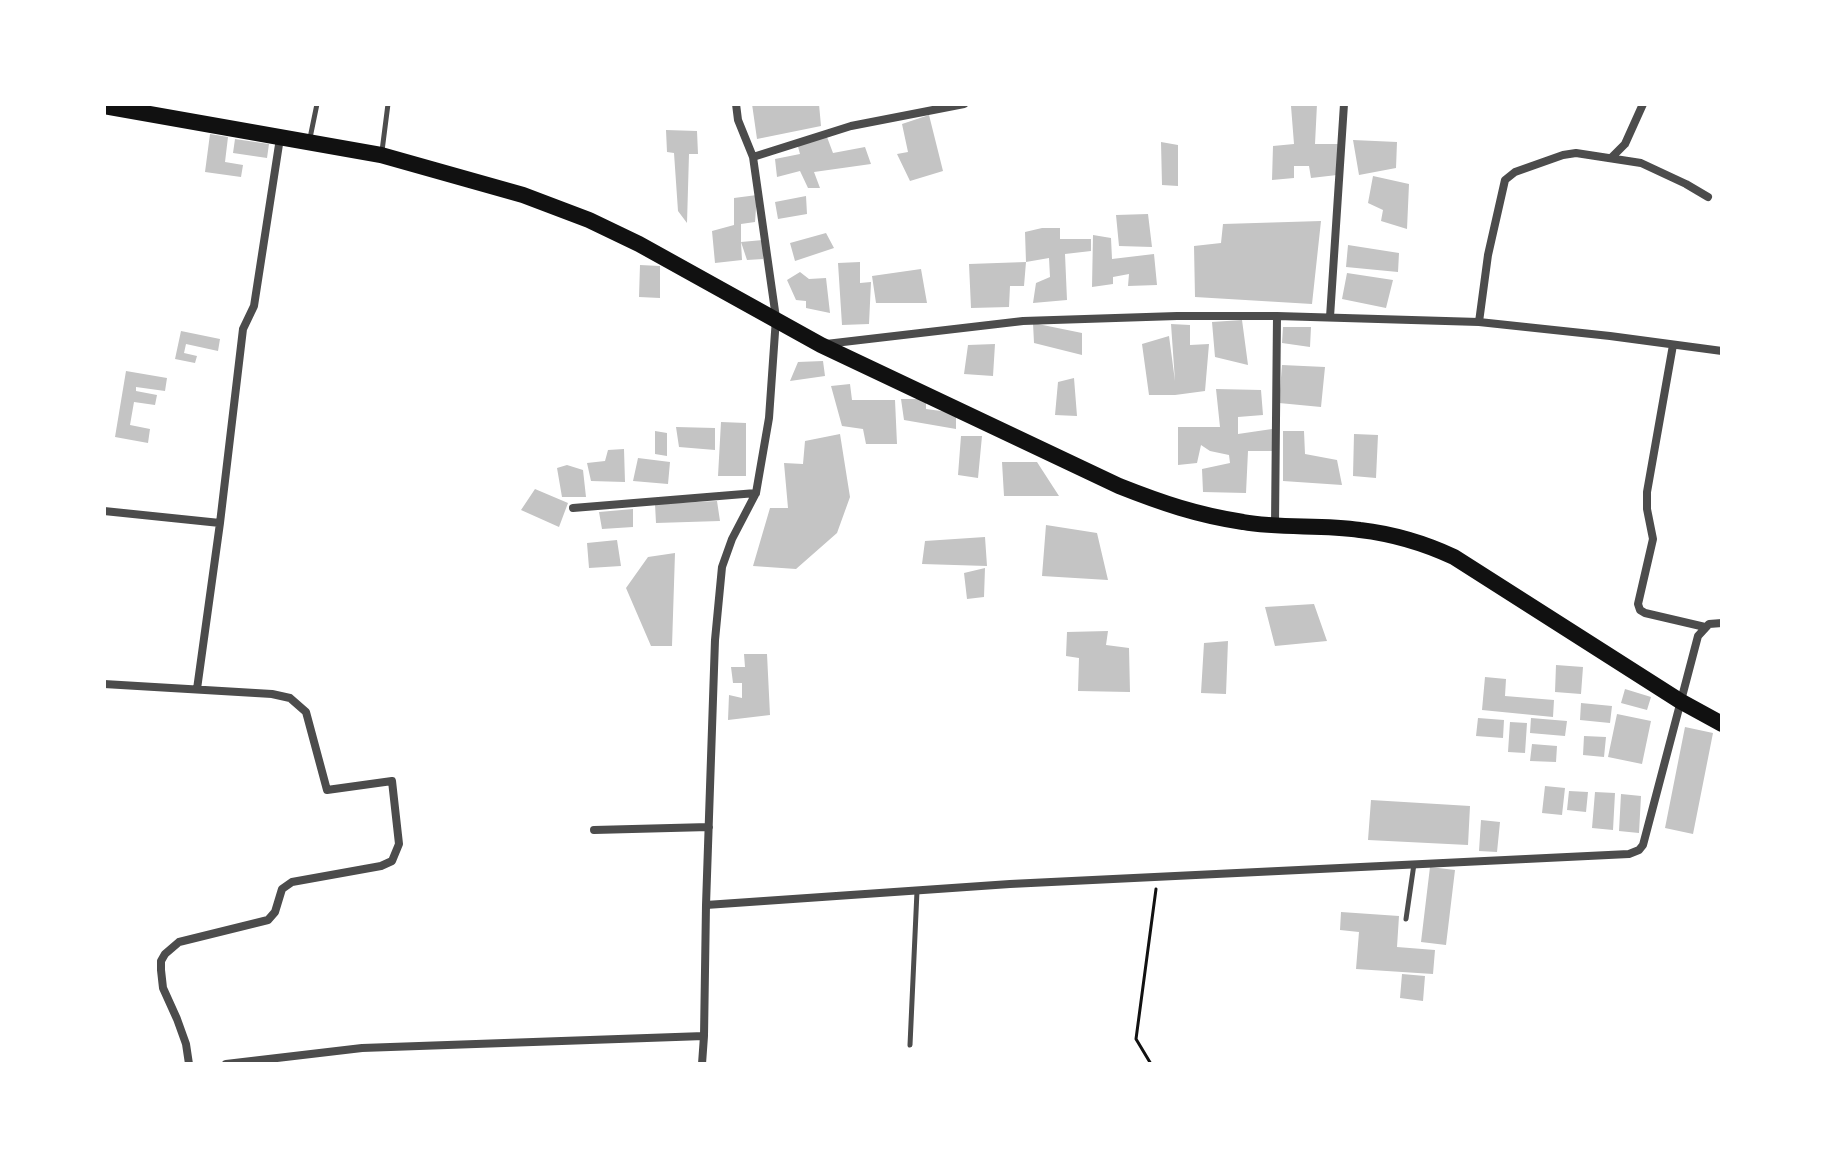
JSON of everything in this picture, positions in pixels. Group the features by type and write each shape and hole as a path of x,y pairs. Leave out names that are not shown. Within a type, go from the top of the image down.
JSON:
{"highway":[{"path":"104,106 381,155 523,195 589,220 639,244 821,345 1105,479 1167,505 1246,523 1359,530 1426,544 1454,557 1680,701 1722,724"}],"street":[{"path":"702,1064 715,640 722,567 732,539 756,493 769,418 776,318 753,157 738,120 736,104"},
{"path":"753,157 851,126 964,104"},
{"path":"1330,317 1344,104"},
{"path":"1611,158 1625,144 1643,104"},
{"path":"197,689 243,329 254,306 280,138"},
{"path":"1479,322 1488,255 1505,180 1509,176 1570,154 1611,158 1641,163 1708,197"},
{"path":"1275,524 1277,316"},
{"path":"821,345 1023,321 1277,316 1479,322 1722,351"},
{"path":"1673,345 1647,492 1653,539 1638,604 1645,613 1705,627"},
{"path":"573,508 756,493"},
{"path":"104,511 220,523"},
{"path":"706,905 917,890 1629,854 1643,845 1698,636 1709,624 1722,623"},
{"path":"104,684 272,694 290,698 306,712 327,790 392,781 399,844 392,861 381,866 292,882 282,889 275,912 268,920 179,942 165,954 161,961 163,988 186,1044 189,1064"},
{"path":"594,830 709,827"},
{"path":"226,1064 362,1048 704,1036"}],"lane":[{"path":"309,143 317,104"},
{"path":"381,155 388,104"},
{"path":"1406,919 1414,864"},
{"path":"910,1045 917,890"}],"path":[{"path":"1151,1064 1136,1039 1157,877"}],"building":[{"path":"752,104 819,104 821,126 757,139"},
{"path":"1317,104 1315,144 1340,144 1337,175 1311,178 1309,166 1294,166 1294,178 1272,180 1273,146 1294,144 1291,106"},
{"path":"929,115 943,171 910,181 897,154 908,152 902,124"},
{"path":"666,130 697,131 698,154 689,154 687,223 678,211 674,153 667,152"},
{"path":"210,134 228,137 225,162 243,165 241,177 205,172"},
{"path":"827,137 833,153 865,147 871,164 814,172 820,188 808,188 800,171 777,177 775,159 800,154 797,143"},
{"path":"235,139 269,144 267,158 233,153"},
{"path":"1353,140 1397,142 1396,168 1359,175"},
{"path":"1161,142 1178,145 1178,186 1162,185"},
{"path":"1373,176 1409,184 1407,229 1381,221 1383,210 1368,203"},
{"path":"757,195 755,222 741,224 742,260 715,263 712,231 734,225 734,198"},
{"path":"806,196 807,214 778,219 775,202"},
{"path":"1148,214 1152,247 1119,246 1116,215"},
{"path":"1321,221 1312,304 1195,297 1194,246 1221,243 1223,224"},
{"path":"1060,228 1060,239 1091,239 1091,251 1065,254 1067,300 1033,303 1036,283 1050,277 1049,258 1026,262 1025,232"},
{"path":"826,233 834,248 795,261 790,243"},
{"path":"1093,235 1111,238 1112,259 1154,254 1157,285 1128,286 1129,274 1113,277 1113,284 1092,287"},
{"path":"763,240 763,259 747,260 741,242"},
{"path":"1348,245 1399,253 1398,272 1346,267"},
{"path":"860,262 860,283 871,282 869,324 842,325 838,263"},
{"path":"1026,262 1024,286 1010,286 1009,307 971,308 969,264"},
{"path":"640,265 660,266 660,298 639,297"},
{"path":"921,269 927,303 876,303 872,276"},
{"path":"800,272 809,279 826,278 830,313 806,308 806,301 796,300 787,280"},
{"path":"1347,273 1393,280 1386,308 1342,299"},
{"path":"1242,320 1248,365 1215,357 1212,322"},
{"path":"1033,323 1082,333 1082,355 1034,343"},
{"path":"1171,324 1190,325 1190,345 1209,344 1205,391 1149,395 1142,344 1169,336 1175,381"},
{"path":"1283,327 1311,327 1310,347 1282,343"},
{"path":"181,331 220,339 218,351 186,344 184,353 197,356 195,363 175,359"},
{"path":"995,344 993,376 964,374 968,345"},
{"path":"823,361 825,376 790,381 798,362"},
{"path":"1282,365 1325,367 1321,407 1279,403"},
{"path":"126,371 167,378 165,391 136,387 136,391 157,395 155,405 134,402 130,425 150,429 148,443 115,437"},
{"path":"1074,378 1077,416 1055,415 1058,382"},
{"path":"850,384 852,400 895,400 897,444 866,444 863,429 842,426 831,386"},
{"path":"1216,389 1261,390 1263,415 1238,417 1238,434 1272,429 1272,451 1248,451 1246,493 1203,492 1202,469 1230,463 1229,455 1210,451 1201,445 1197,463 1178,465 1178,427 1220,427"},
{"path":"901,399 926,399 926,409 956,413 956,429 904,420"},
{"path":"721,422 746,423 746,476 718,476"},
{"path":"676,427 715,428 715,450 679,447"},
{"path":"655,431 667,433 667,456 655,454"},
{"path":"1283,431 1304,431 1305,454 1337,460 1342,485 1283,481"},
{"path":"840,434 850,497 837,533 796,569 753,566 770,508 788,508 784,463 803,464 805,441"},
{"path":"1354,434 1378,435 1376,478 1353,476"},
{"path":"961,436 982,436 978,478 958,475"},
{"path":"624,449 625,482 591,481 587,463 605,461 608,450"},
{"path":"638,458 670,462 668,484 633,481"},
{"path":"1002,462 1037,462 1059,496 1004,496"},
{"path":"567,465 583,470 586,497 562,497 557,468"},
{"path":"535,489 568,503 559,527 521,510"},
{"path":"717,501 720,521 656,523 655,504"},
{"path":"633,509 633,527 602,529 599,512"},
{"path":"1046,525 1097,533 1108,580 1042,576"},
{"path":"985,537 987,566 922,564 925,541"},
{"path":"617,540 621,566 589,568 587,543"},
{"path":"675,553 672,646 651,646 626,588 648,557"},
{"path":"985,568 984,597 967,599 964,573"},
{"path":"1314,604 1327,641 1275,646 1265,607"},
{"path":"1108,631 1106,645 1129,648 1130,692 1078,691 1079,658 1066,656 1067,632"},
{"path":"1228,641 1226,694 1201,693 1204,643"},
{"path":"744,654 767,654 770,715 728,720 729,695 742,698 742,683 733,683 731,667 745,667"},
{"path":"1556,665 1583,667 1581,694 1555,692"},
{"path":"1485,677 1506,679 1505,696 1554,700 1553,717 1482,710"},
{"path":"1625,689 1651,697 1647,710 1621,703"},
{"path":"1581,703 1612,706 1610,723 1580,720"},
{"path":"1617,714 1651,721 1642,764 1608,757"},
{"path":"1478,718 1504,720 1503,738 1476,736"},
{"path":"1531,718 1567,721 1565,736 1530,733"},
{"path":"1510,722 1527,723 1525,753 1508,752"},
{"path":"1685,727 1713,733 1693,834 1665,828"},
{"path":"1584,736 1606,737 1604,757 1583,755"},
{"path":"1532,744 1557,746 1556,762 1530,761"},
{"path":"1545,786 1565,788 1562,815 1542,813"},
{"path":"1569,791 1588,792 1586,812 1567,810"},
{"path":"1595,792 1615,793 1613,830 1592,828"},
{"path":"1621,794 1641,796 1639,833 1619,831"},
{"path":"1371,800 1470,806 1468,845 1368,840"},
{"path":"1481,820 1500,822 1497,852 1479,851"},
{"path":"1430,867 1455,870 1446,945 1421,942"},
{"path":"1341,912 1399,916 1397,947 1435,950 1433,974 1356,969 1359,932 1340,930"},
{"path":"1402,974 1425,976 1423,1001 1400,998"}]}
